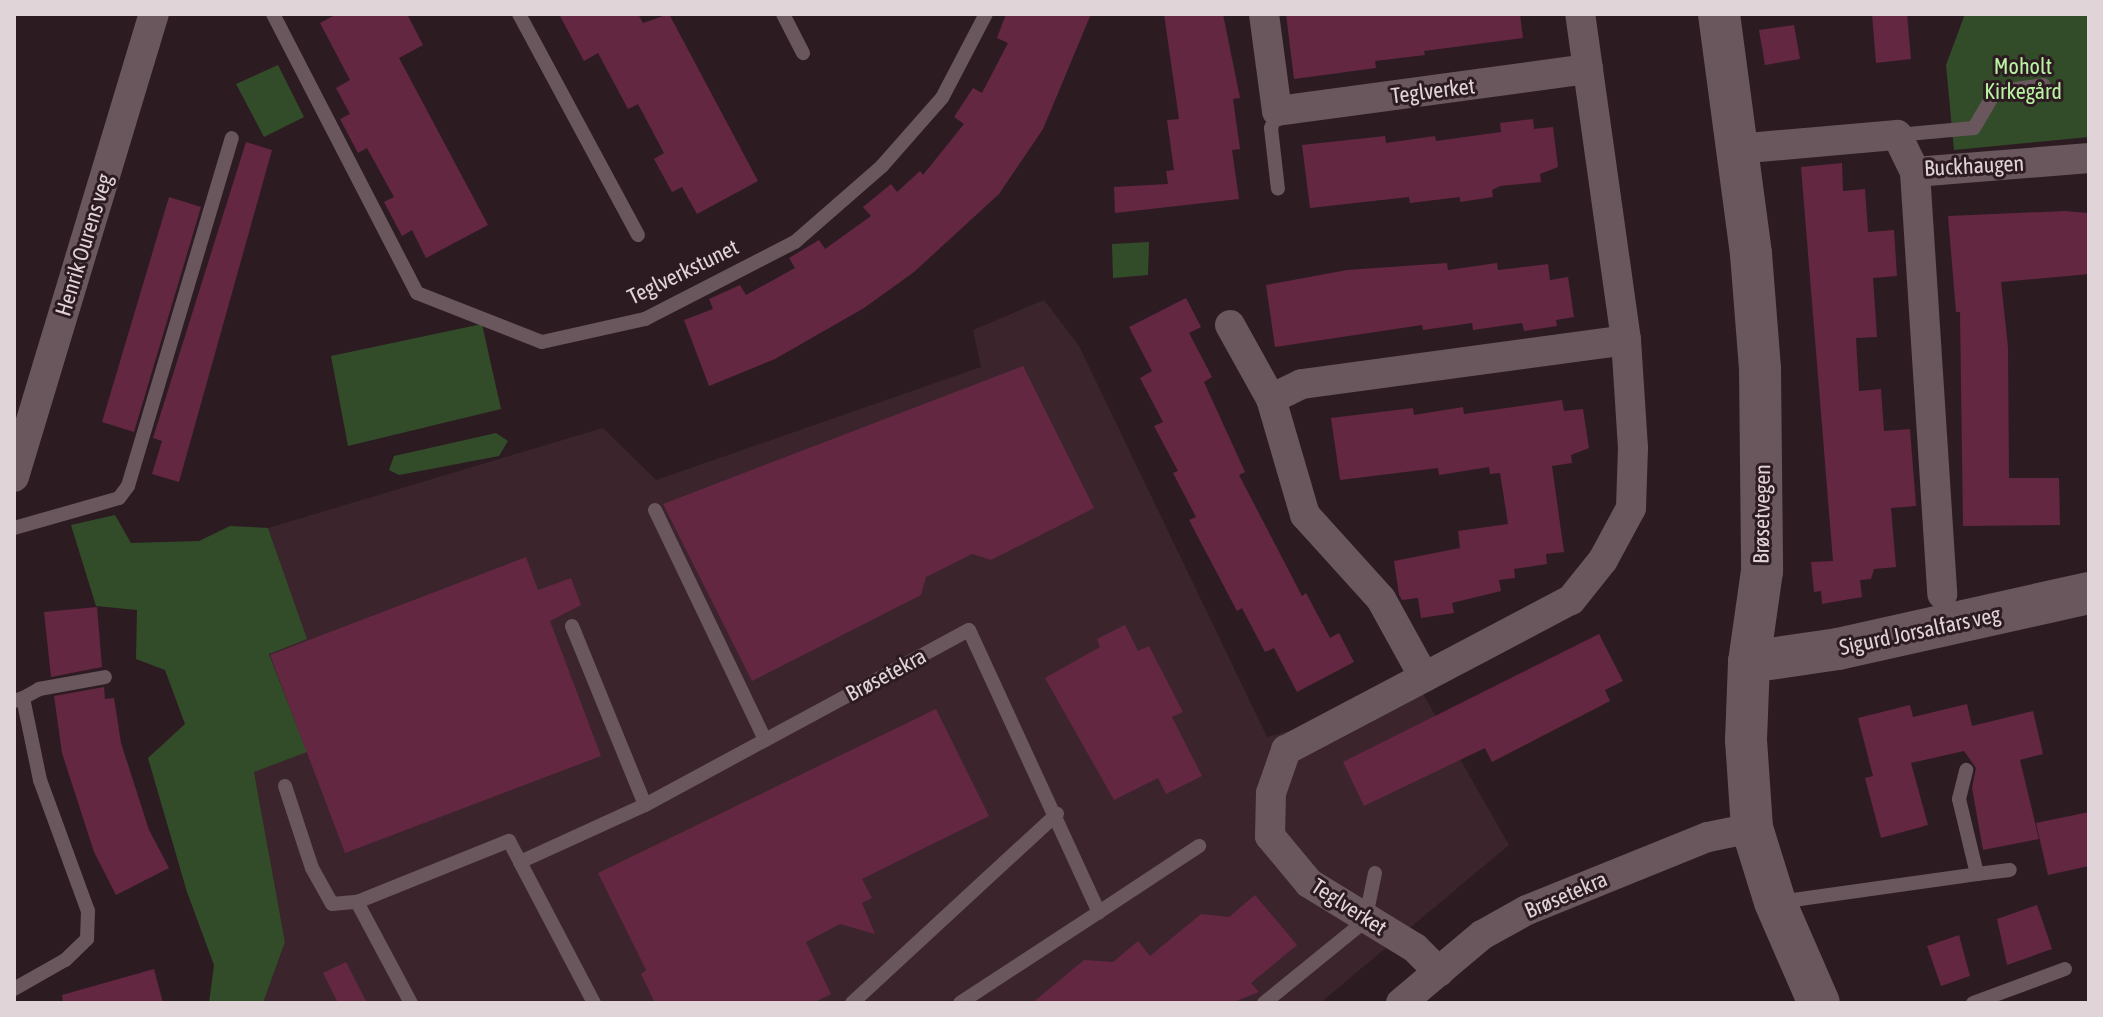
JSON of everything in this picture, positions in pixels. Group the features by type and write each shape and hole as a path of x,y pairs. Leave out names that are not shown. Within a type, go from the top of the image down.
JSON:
{"street":[{"name":"Henrik Ourens veg","path":"14,477 154,14"},
{"path":"1264,14 1277,111"},
{"name":"Teglverket","path":"1439,972 1415,948 1365,921 1309,883 1270,836 1271,793 1286,750 1571,600 1603,560 1631,508 1626,340 1580,14"},
{"name":"Brøsetvegen","path":"1719,14 1751,254 1763,427 1762,571 1749,662 1746,740 1752,828 1775,902 1819,1003"},
{"name":"Teglverket","path":"1277,111 1588,69"},
{"path":"1736,149 1897,135"},
{"name":"Buckhaugen","path":"1897,135 1915,172 2089,158"},
{"path":"1915,172 1942,594"},
{"path":"1230,325 1271,399 1305,515 1381,599 1424,677"},
{"path":"1271,399 1302,384 1626,340"},
{"name":"Sigurd Jorsalfars veg","path":"1749,662 1838,649 2089,593"},
{"name":"Brøsetekra","path":"1401,1003 1482,935 1527,910 1708,837 1752,828"}],"lane":[{"name":"Teglverkstunet","path":"273,14 417,293 542,342 645,319 795,242 882,166 942,98 986,14"},
{"path":"519,14 638,235"},
{"path":"783,14 803,53"},
{"path":"1897,135 1974,128 1995,92 2043,85"},
{"path":"1277,111 1271,128 1278,189"},
{"path":"14,528 119,498 128,486 232,138"},
{"path":"655,510 765,740"},
{"path":"572,626 645,805"},
{"name":"Brøsetekra","path":"520,862 645,805 969,630 1057,814 1099,912"},
{"path":"14,989 65,960 87,939 88,911 40,780 18,700 39,689 105,677"},
{"path":"1966,770 1959,799 1977,874"},
{"path":"285,786 312,868 332,904 357,902 509,841 594,1003"},
{"path":"852,1003 1057,814"},
{"path":"960,1003 1199,846"},
{"path":"1775,902 2010,870"},
{"path":"1264,1003 1365,921 1375,873"},
{"path":"357,902 411,1003"},
{"path":"1973,1003 2065,969"}],"shaded area":[{"path":"1044,300 1079,346 1267,737 1423,694 1509,845 1320,1003 263,1003 285,942 254,772 306,752 269,653 306,638 268,528 603,428 656,480 981,367 973,330"}],"green space":[{"name":"Moholt Kirkegård","path":"1965,14 2089,14 2089,137 1954,150 1946,65"},
{"path":"278,65 304,117 264,137 236,84"},
{"path":"1149,242 1148,275 1113,278 1112,244"},
{"path":"482,324 501,409 348,446 331,356"},
{"path":"496,433 508,441 499,456 399,475 389,470 394,456"},
{"path":"115,515 131,543 199,541 230,526 268,528 307,639 269,654 307,752 254,772 285,942 263,1003 209,1003 214,965 187,892 148,758 185,724 165,670 136,659 137,610 96,606 71,525"}],"building":[{"path":"337,14 407,14 423,45 399,58 488,225 426,258 412,230 402,236 384,202 394,197 367,148 358,153 340,119 350,114 336,88 350,80 320,23"},
{"path":"559,14 638,14 643,23 669,14 758,181 697,214 682,187 672,192 654,159 664,153 638,104 628,109 598,53 584,61"},
{"path":"1006,14 1091,14 1043,129 999,194 914,272 864,308 775,359 709,386 684,320 713,309 709,299 740,285 746,295 795,268 789,258 819,240 825,249 871,216 863,207 891,184 897,192 920,171 923,175 964,124 954,117 973,88 982,93 1008,43 997,38"},
{"path":"1164,14 1223,14 1240,98 1233,99 1240,149 1232,150 1239,199 1115,213 1114,187 1168,184 1166,171 1174,170 1167,120 1179,119"},
{"path":"1286,14 1520,14 1523,38 1424,51 1425,55 1375,61 1376,68 1294,79"},
{"path":"1872,14 1907,14 1911,59 1876,63"},
{"path":"1794,25 1800,59 1765,65 1759,30"},
{"path":"1533,119 1534,129 1553,127 1558,167 1540,174 1541,182 1500,186 1492,190 1493,197 1460,202 1460,197 1410,203 1409,197 1310,208 1302,145 1385,136 1386,143 1435,136 1436,141 1501,132 1500,123"},
{"path":"246,142 272,150 179,482 152,474 162,441 153,438"},
{"path":"1842,163 1843,191 1865,189 1868,232 1894,230 1897,276 1873,278 1877,337 1856,338 1859,391 1881,389 1884,431 1910,429 1916,506 1891,508 1896,567 1874,569 1871,579 1860,580 1862,597 1822,604 1821,591 1814,592 1811,562 1833,561 1801,167"},
{"path":"169,197 201,207 134,432 102,422"},
{"path":"2065,211 2089,213 2089,274 2001,282 2008,347 2009,478 2059,478 2060,525 1963,526 1960,312 1956,312 1948,216"},
{"path":"1447,263 1448,270 1497,263 1498,270 1548,264 1550,280 1568,277 1574,317 1556,320 1557,326 1524,331 1522,323 1473,330 1472,323 1423,330 1422,325 1275,347 1266,285 1347,270"},
{"path":"1186,298 1201,327 1189,333 1212,377 1204,382 1245,472 1239,475 1302,596 1306,593 1330,638 1339,633 1354,662 1297,692 1274,648 1265,652 1242,608 1237,611 1189,520 1196,517 1173,473 1178,471 1154,426 1163,422 1140,378 1152,371 1129,327"},
{"path":"1023,366 1094,508 991,560 972,554 926,577 921,595 752,681 663,504"},
{"path":"1562,400 1564,411 1583,409 1589,448 1571,455 1572,463 1552,466 1564,552 1546,554 1547,564 1514,569 1515,578 1499,580 1501,591 1452,603 1454,613 1421,618 1418,598 1402,600 1399,595 1394,561 1460,548 1458,531 1508,524 1500,473 1490,474 1489,467 1439,475 1438,468 1340,480 1331,418 1413,408 1414,415 1463,407 1464,414"},
{"path":"526,557 538,590 571,578 581,605 550,621 601,756 345,853 270,655"},
{"path":"97,607 102,667 51,677 44,612"},
{"path":"1125,625 1138,651 1149,646 1183,712 1172,717 1202,776 1166,794 1158,778 1114,800 1045,678 1100,647 1097,639"},
{"path":"1599,634 1623,681 1605,690 1610,701 1492,762 1485,748 1364,806 1343,762"},
{"path":"104,687 105,699 114,698 121,743 149,830 169,868 116,895 94,852 62,753 54,696"},
{"path":"1967,704 1972,726 2033,711 2043,754 2020,760 2039,839 1983,850 1972,788 1976,768 1964,751 1911,763 1928,825 1881,838 1865,778 1873,776 1858,718 1910,705 1913,717"},
{"path":"936,709 989,816 862,879 872,898 862,903 875,934 840,924 806,942 831,994 813,1003 655,1003 641,974 646,970 598,873"},
{"path":"2089,812 2089,866 2048,875 2036,823"},
{"path":"1255,895 1297,945 1251,983 1259,992 1231,1003 1032,1003 1084,960 1113,962 1138,941 1150,956 1201,914 1229,917"},
{"path":"2037,905 2052,949 2007,965 1997,919"},
{"path":"1959,935 1970,976 1941,986 1927,946"},
{"path":"346,962 367,1003 338,1003 323,973"},
{"path":"154,969 163,1003 63,1003 62,995"}]}
